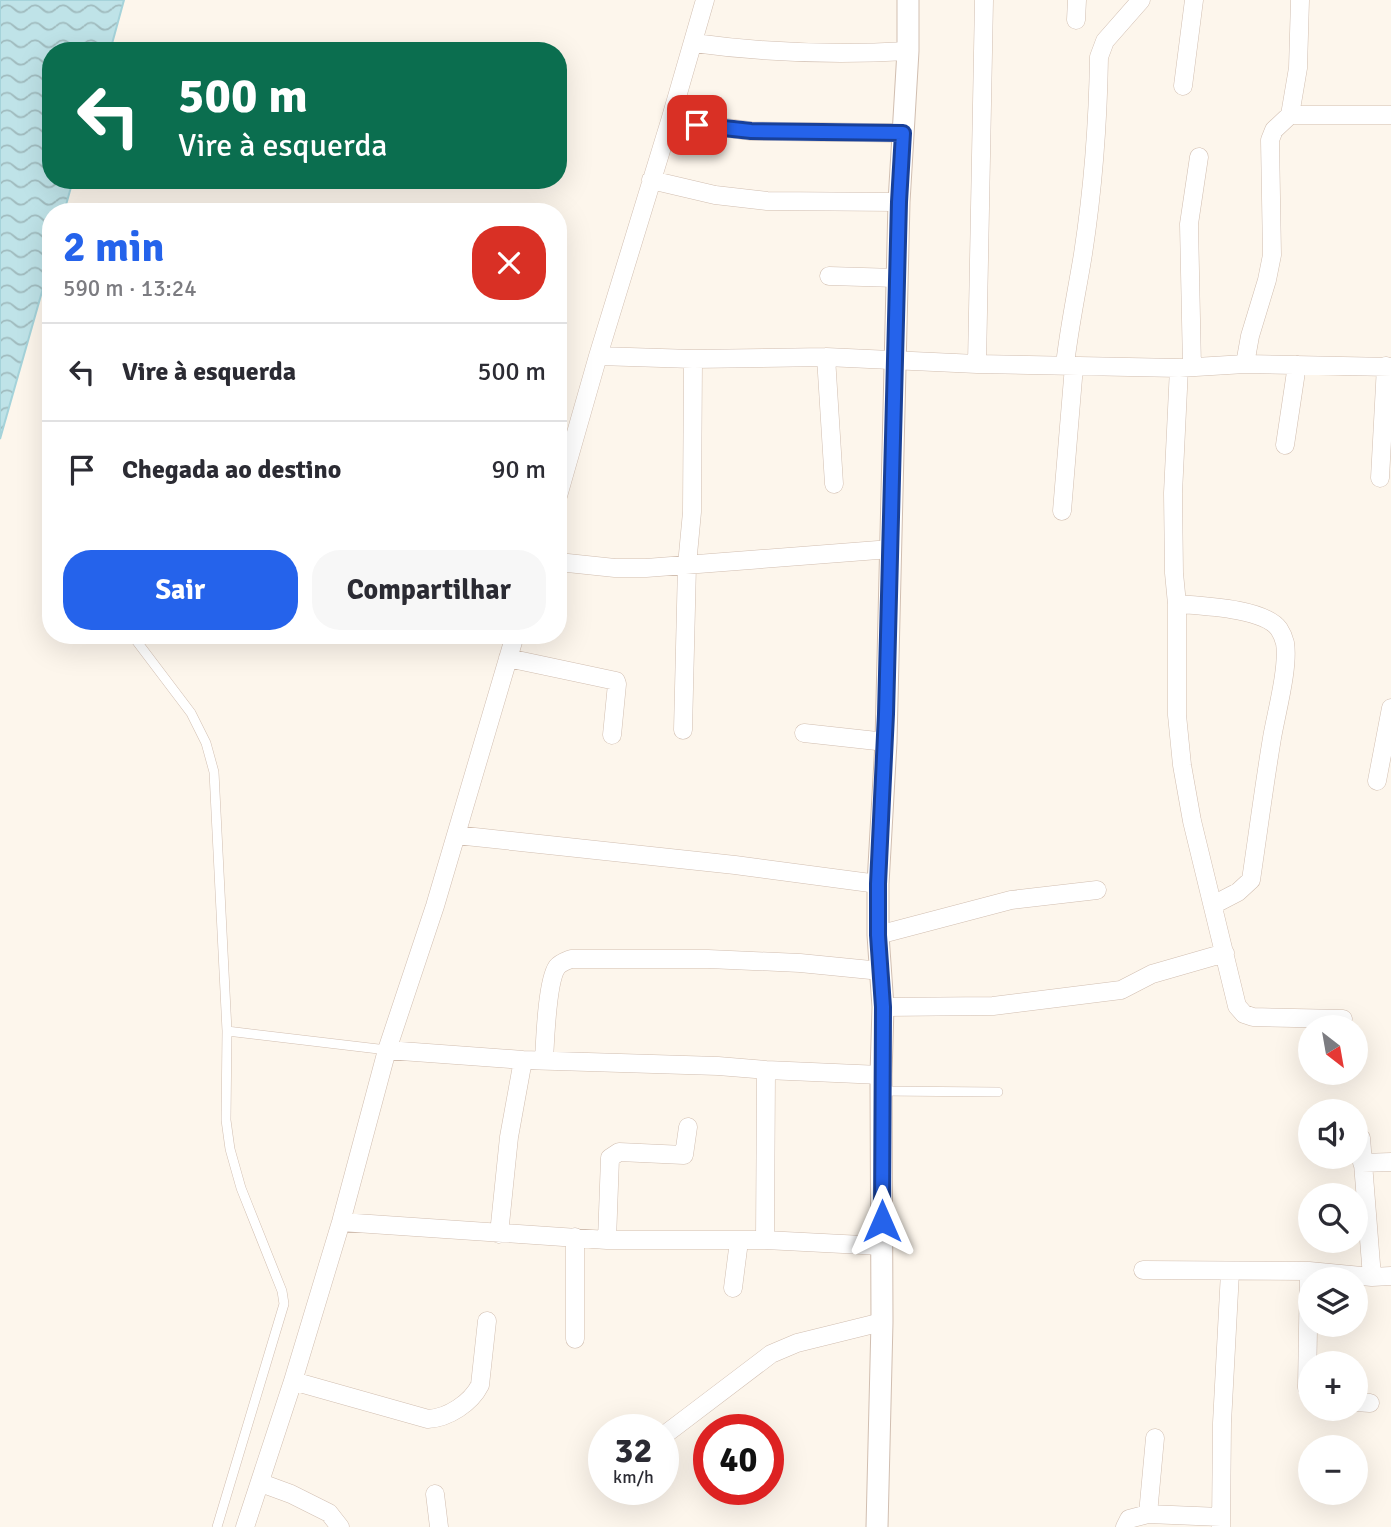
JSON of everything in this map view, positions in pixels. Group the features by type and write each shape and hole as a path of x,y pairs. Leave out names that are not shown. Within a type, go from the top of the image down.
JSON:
{"street":[{"path":"567,464 705,0"},
{"path":"877,1527 882,1322 883,1007 878,884 886,741 894,359 908,0"},
{"path":"977,364 984,0"},
{"path":"1076,20 1077,0"},
{"path":"1062,512 1070,319 1083,254 1093,164 1099,57 1105,41 1141,0"},
{"path":"1183,86 1194,0"},
{"path":"1245,364 1272,255 1270,140 1274,130 1290,115 1298,68 1300,0"},
{"path":"694,43 744,50 811,54 908,51"},
{"path":"1290,115 1391,116"},
{"path":"670,121 751,131 903,133"},
{"path":"1199,157 1189,224 1186,368 1173,493 1177,715 1182,765 1192,821 1237,1006 1244,1014 1253,1017 1298,1018"},
{"path":"651,180 715,194 767,201 899,202"},
{"path":"829,276 897,278"},
{"path":"597,356 693,359 826,357 977,364 1186,368 1245,364 1389,366 1380,478"},
{"path":"826,357 834,484"},
{"path":"683,730 687,565 692,512 693,359"},
{"path":"1285,445 1297,365"},
{"path":"567,563 615,568 891,550"},
{"path":"1177,604 1212,607 1261,617 1273,622 1280,630 1285,644 1284,673 1256,832 1251,880 1238,892 1213,905"},
{"path":"245,1527 293,1381 341,1222 387,1050 435,906 513,644"},
{"path":"508,659 615,681 617,684 612,735"},
{"path":"1377,781 1391,708"},
{"path":"804,733 886,741"},
{"path":"456,835 735,865 878,884"},
{"path":"878,935 1011,900 1097,890"},
{"path":"883,1007 993,1006 1121,990 1152,974 1225,953"},
{"path":"544,1061 554,973 562,962 571,959 708,958 881,971"},
{"path":"387,1050 523,1060 718,1066 881,1083"},
{"path":"499,1234 509,1137 523,1060"},
{"path":"765,1240 766,1070"},
{"path":"607,1240 610,1158 619,1153 684,1154 688,1126"},
{"path":"1368,1163 1391,1162"},
{"path":"1363,1169 1372,1277"},
{"path":"341,1222 607,1240 765,1240 882,1246"},
{"path":"575,1237 575,1339"},
{"path":"733,1288 739,1241"},
{"path":"1143,1270 1298,1271"},
{"path":"1125,1527 1129,1519 1148,1514 1221,1522 1222,1423 1230,1272"},
{"path":"1368,1277 1391,1276"},
{"path":"293,1381 436,1419 468,1402 476,1394 480,1385 487,1321"},
{"path":"679,1424 771,1354 797,1343 882,1322"},
{"path":"1148,1514 1155,1438"},
{"path":"261,1483 329,1513 340,1527"},
{"path":"435,1494 439,1527"}],"lane":[{"path":"139,644 191,713 206,743 214,772 227,1031 226,1120 230,1149 253,1222 282,1291 284,1304 217,1527"},
{"path":"227,1031 387,1050"},
{"path":"881,1083 998,1093"}],"water":[{"path":"0,0 124,0 112,42 42,42 42,189 70,189 67,203 42,203 42,292 0,439"}],"route":[{"path":"697,125 751,131 903,133 894,359 886,741 878,884 883,1007 882,1221"}]}
